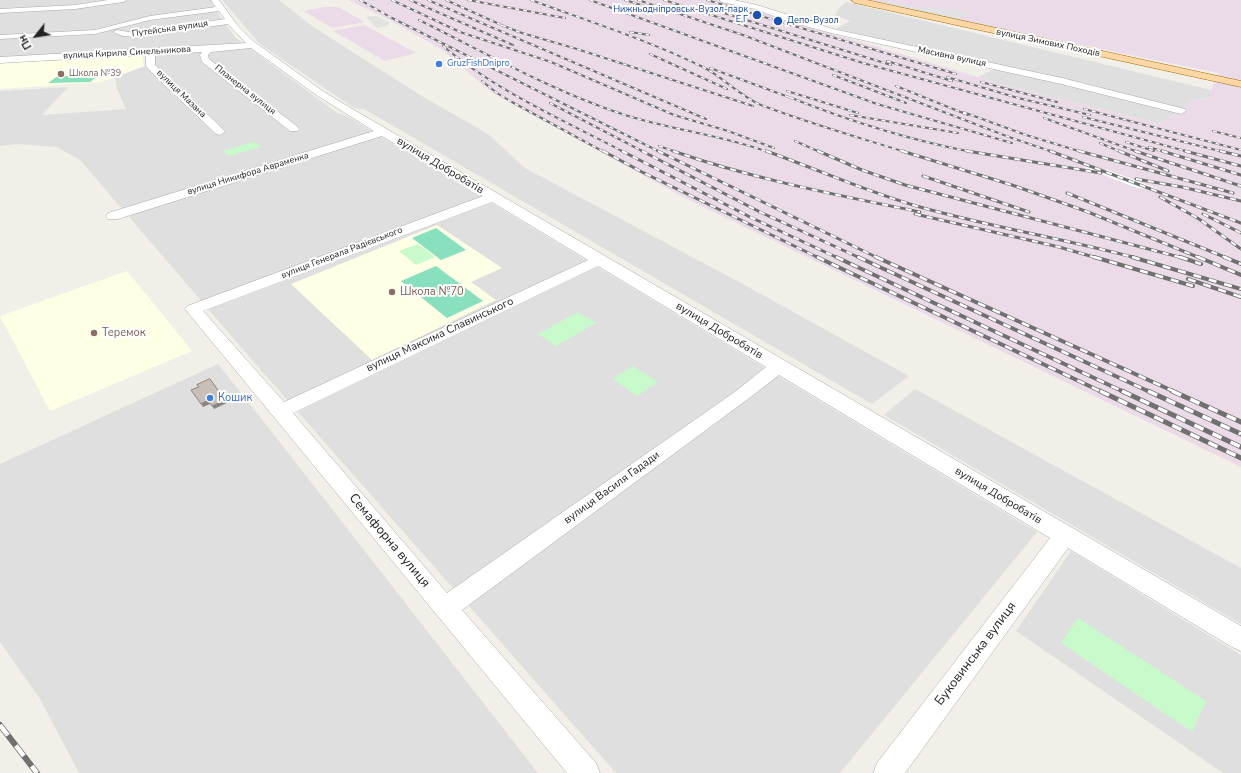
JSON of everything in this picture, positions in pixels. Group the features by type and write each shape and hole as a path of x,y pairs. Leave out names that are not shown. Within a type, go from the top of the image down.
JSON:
{"main road":[{"name":"вулиця Зимових Походів","path":"855,0 963,25 1241,84"}],"street":[{"path":"0,17 30,0"},
{"path":"0,11 123,0"},
{"name":"вулиця Добробатів","path":"215,0 240,33 253,45 321,94 492,197 1241,639"},
{"name":"Масивна вулиця","path":"724,0 757,7 790,19 831,30 1062,81 1181,111"},
{"path":"63,15 78,4"},
{"path":"0,37 79,34 111,29 150,18 221,9"},
{"name":"Путейська вулиця","path":"111,29 124,34 134,35 230,21"},
{"path":"20,44 45,28"},
{"path":"51,56 79,34"},
{"name":"вулиця Кирила Синельникова","path":"2,56 51,56 208,49 253,45"},
{"name":"Планерна вулиця","path":"208,49 203,57 205,60 294,129"},
{"name":"вулиця Мазана","path":"150,51 151,66 220,132"},
{"name":"вулиця Никифора Авраменка","path":"113,216 384,132"},
{"name":"вулиця Генерала Радієвського","path":"192,309 492,197"},
{"name":"вулиця Максима Славинського","path":"281,411 599,260"},
{"name":"Семафорна вулиця","path":"192,309 281,411 445,608 586,773"},
{"name":"вулиця Василя Гадади","path":"445,608 742,395 779,366"},
{"name":"Буковинська вулиця","path":"887,773 1065,535"}],"shaded area":[{"path":"0,0 210,0 224,23 236,38 337,113 347,116 1037,532 840,773 616,773 253,361 80,160 57,147 17,144 0,146 0,91 68,87 42,115 126,109 117,89 115,77 154,63 151,51 0,57"},
{"path":"222,0 279,0 312,26 420,95 488,134 525,168 739,282 909,376 872,404 364,109 354,108 260,44"},
{"path":"348,0 719,0 1012,87 1161,124 1194,99 1210,98 1211,90 1219,73 923,13 871,0 1241,0 1241,467 685,198 494,94 441,49 388,19"},
{"path":"886,1 921,8 934,7 968,13 955,20 880,3"},
{"path":"846,2 1211,90 1210,98 1194,99 1161,124 1012,87 978,77 1000,66 836,29 850,21 835,15 839,8"},
{"path":"324,7 338,7 365,22 332,28 304,11"},
{"path":"376,16 389,22 389,25 377,28 366,17"},
{"path":"364,25 416,53 385,61 333,31"},
{"name":"Школа №39","path":"142,55 144,66 101,82 0,89 0,62"},
{"name":"Школа №70","path":"437,225 502,268 471,282 496,300 372,360 291,284"},
{"name":"Теремок","path":"127,271 192,351 50,411 0,316"},
{"path":"218,364 538,773 79,773 40,699 0,642 0,464"},
{"path":"915,389 1241,568 1241,624 884,415"},
{"path":"1071,551 1241,655 1241,773 1223,773 1016,631"}],"green space":[{"path":"99,75 90,82 48,83 58,76"},
{"path":"254,142 261,147 229,156 223,151"},
{"path":"436,228 466,250 441,260 412,238"},
{"path":"418,244 435,257 416,265 399,251"},
{"path":"436,266 483,301 447,318 401,281"},
{"path":"578,312 596,323 556,346 538,334"},
{"path":"633,366 658,382 637,396 613,379"},
{"path":"1078,618 1206,701 1192,732 1061,643"}],"pier":[{"path":"1083,167 1108,170 1158,189 1137,188"}],"building":[{"name":"Кошик","path":"210,379 225,400 212,406 208,400 201,404 191,390 199,387 197,385"}],"railway":[{"path":"360,0 392,18 658,151"},
{"path":"392,0 460,32 551,62 674,115 728,131 774,148"},
{"path":"410,0 513,45"},
{"path":"428,0 706,119"},
{"path":"446,0 505,26"},
{"path":"468,0 565,18"},
{"path":"531,0 618,31 682,57 710,71 745,96 761,105 815,124 905,152"},
{"path":"590,0 877,104 1012,143"},
{"path":"625,0 644,6"},
{"path":"638,0 743,35 1009,137 1053,152"},
{"path":"664,0 863,63 1189,152"},
{"path":"707,0 956,74"},
{"path":"698,5 891,65"},
{"path":"419,20 546,84 599,106 661,125 733,141 768,152"},
{"path":"505,26 753,106"},
{"path":"630,32 649,35"},
{"path":"443,46 463,62 507,91 624,152"},
{"path":"650,54 727,89"},
{"path":"887,61 952,81"},
{"path":"710,68 794,99"},
{"path":"833,75 906,103"},
{"path":"947,77 1018,98 1090,115"},
{"path":"482,81 497,93 512,102 604,152"},
{"path":"981,82 1057,102"},
{"path":"896,86 968,115"},
{"path":"787,91 858,113"},
{"path":"789,97 834,114 902,136 969,151"},
{"path":"550,103 644,152"},
{"path":"1084,109 1241,150"},
{"path":"963,112 1026,135 1082,152"},
{"path":"850,115 958,133"},
{"path":"1083,117 1224,152"},
{"path":"1044,118 1138,152"},
{"path":"1213,131 1241,138"},
{"path":"795,141 820,152"},
{"path":"1126,142 1154,151"},
{"path":"1100,143 1121,152"},
{"path":"659,146 676,152"},
{"path":"1149,147 1165,152"},
{"path":"603,151 642,172 819,258"},
{"path":"622,151 750,217 838,258"},
{"path":"642,151 760,212 860,258"},
{"path":"658,151 878,258"},
{"path":"766,151 861,187 920,207 974,221 1133,257"},
{"path":"818,151 862,170 905,185 1183,258"},
{"path":"902,151 1015,186 1088,212 1200,258"},
{"path":"969,151 1101,173"},
{"path":"1050,151 1241,223"},
{"path":"1079,151 1233,193"},
{"path":"1119,151 1168,171"},
{"path":"1162,151 1241,175"},
{"path":"1185,151 1241,166"},
{"path":"1220,151 1241,156"},
{"path":"676,152 764,178 826,193 920,212"},
{"path":"1138,152 1241,186"},
{"path":"923,176 1029,212"},
{"path":"1136,179 1182,187 1241,201"},
{"path":"1067,193 1227,258"},
{"path":"1160,197 1199,219 1241,249"},
{"path":"915,214 1059,247 1097,258"},
{"path":"1203,214 1241,233"},
{"path":"817,257 1102,392"},
{"path":"836,257 1124,392"},
{"path":"858,257 1150,392"},
{"path":"876,257 1175,392"},
{"path":"1094,257 1193,286"},
{"path":"1133,257 1241,289"},
{"path":"1198,257 1241,275"},
{"path":"1224,257 1241,264"},
{"path":"1183,258 1201,264"},
{"path":"1188,279 1241,297"},
{"path":"1100,391 1241,458"},
{"path":"1122,391 1241,447"},
{"path":"1148,391 1241,434"},
{"path":"1172,391 1241,422"},
{"path":"0,725 37,773"}],"place":[{"name":"Нижньодніпровськ-Вузол-парк Е,Г","path":"757,15"},
{"name":"Депо-Вузол","path":"778,21"},
{"name":"GruzFishDnipro","path":"439,64"},
{"name":"Школа №39","path":"61,74"},
{"name":"Школа №70","path":"392,292"},
{"name":"Теремок","path":"94,333"},
{"name":"Кошик","path":"210,398"}]}
